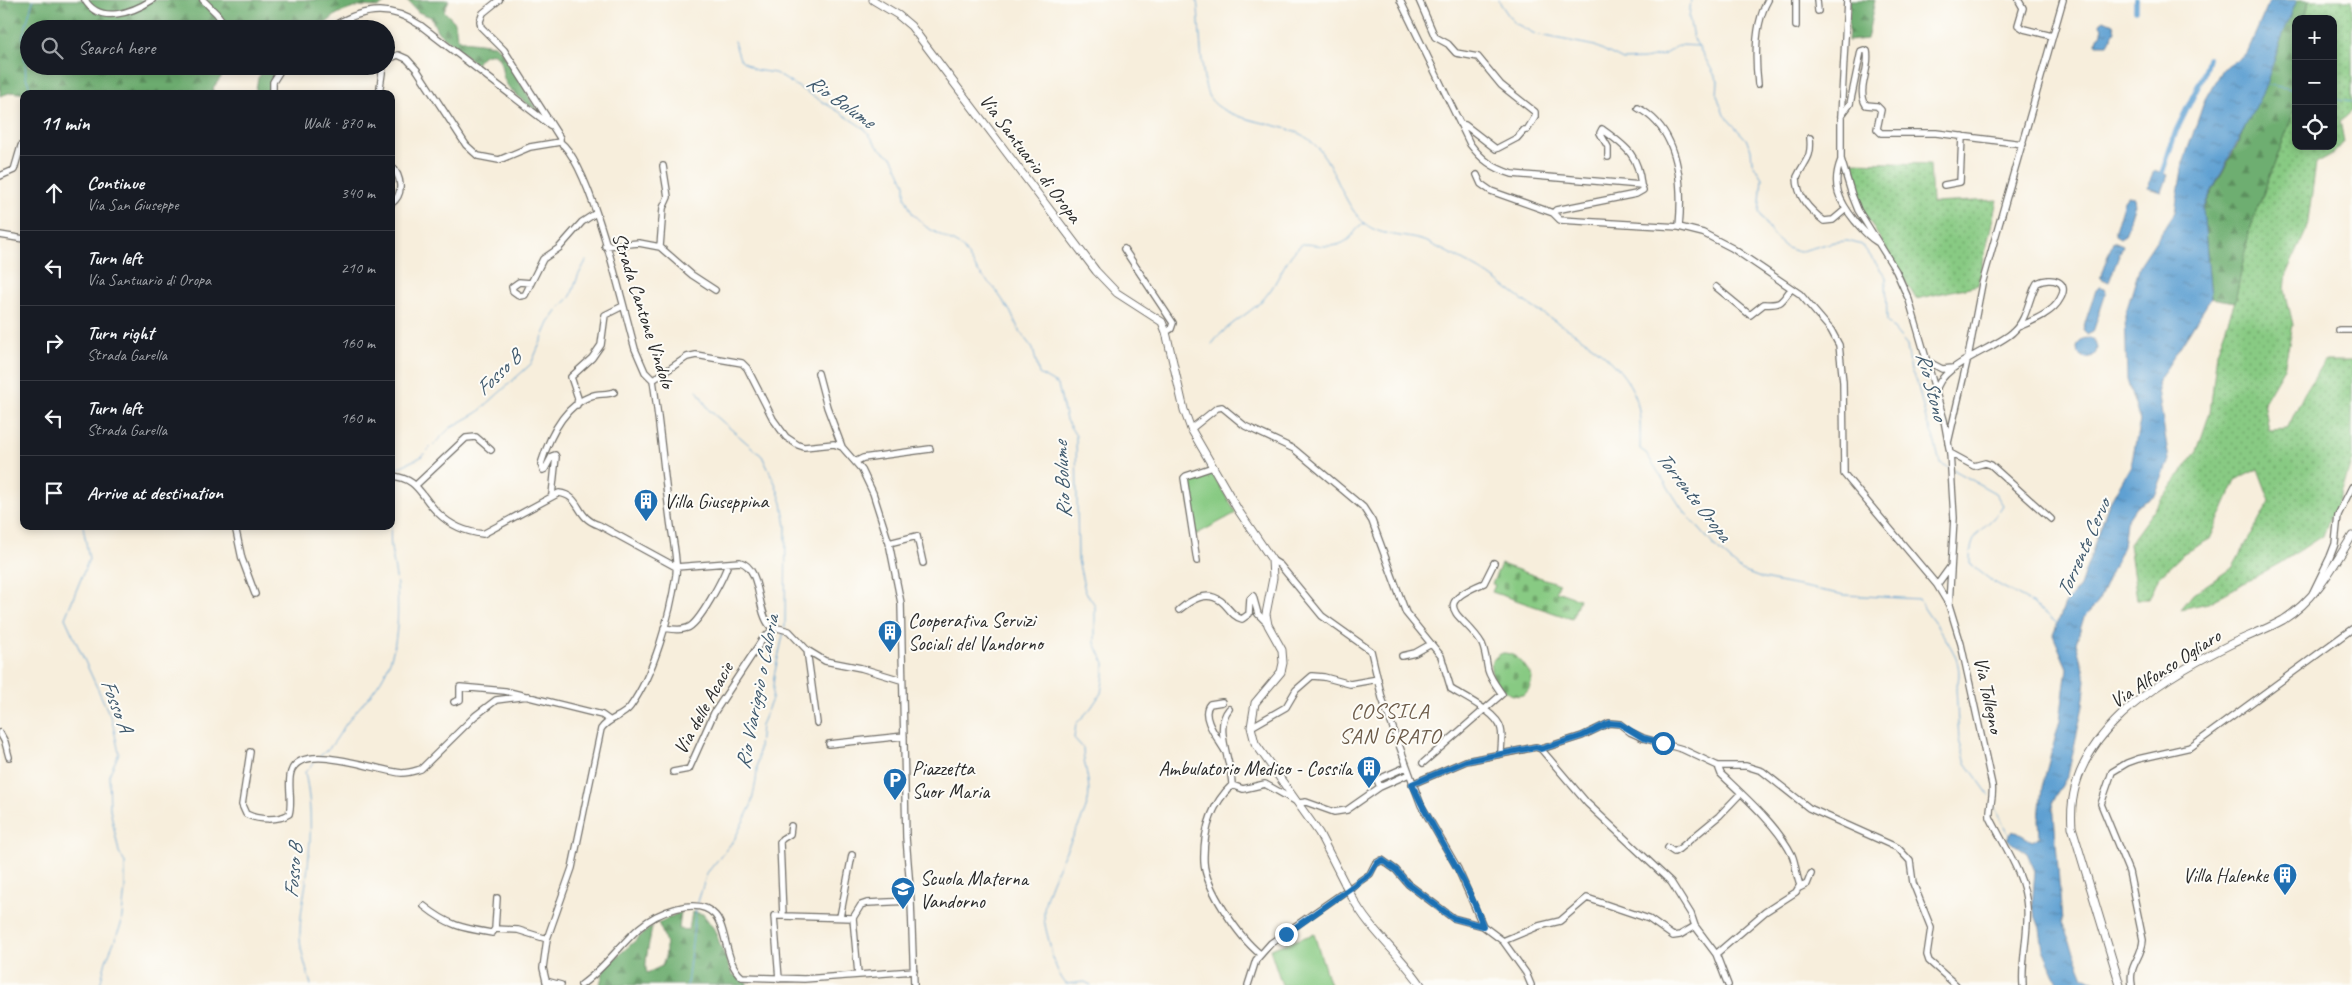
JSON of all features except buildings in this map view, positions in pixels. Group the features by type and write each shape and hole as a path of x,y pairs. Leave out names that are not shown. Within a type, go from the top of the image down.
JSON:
{"main road":[{"name":"Via Santuario di Oropa","path":"873,0 912,26 1108,286 1162,322 1184,410 1191,428 1238,510 1272,560"},
{"name":"Via Alfonso Ogliaro","path":"2120,985 2072,827 2070,810 2073,791 2081,768 2096,742 2113,721 2148,694 2200,661 2283,619 2311,596 2319,588 2352,536"},
{"path":"1272,560 1273,578 1266,614 1268,624 1282,650 1283,663 1281,672 1255,703 1251,727 1256,743 1318,833 1360,913 1422,985"}],"street":[{"path":"85,0 89,7 96,11 120,14 130,12 152,0"},
{"path":"203,0 221,20"},
{"name":"Strada Cantone Vindolo","path":"499,0 483,13 480,21 481,27 504,50 560,138 560,142 571,152 580,169 596,213 622,306 642,366 652,380 676,575 664,628 653,662 629,709 609,720"},
{"path":"1400,0 1470,144 1480,157 1500,170 1512,174 1641,185"},
{"path":"1419,0 1435,37 1448,44 1456,53 1478,57 1501,85 1535,112 1535,117 1527,130 1524,130 1517,138 1496,148 1465,125 1460,124"},
{"path":"1758,84 1757,36 1760,19 1768,0"},
{"path":"1796,0 1796,26"},
{"path":"1817,0 1818,11"},
{"path":"1847,0 1841,116 1842,159 1852,195 1904,288 1927,361 1948,444 1954,518 1949,605"},
{"path":"1948,444 1982,284 2063,0"},
{"path":"2019,1 2023,8 2018,25 2024,30 2052,36"},
{"path":"342,20 358,13 403,14 550,125"},
{"path":"1841,116 1850,104 1856,68 1861,51 1864,50 1867,51 1868,57 1863,88 1864,102 1866,105 1877,106 1881,110 1877,129 1881,133 1962,136 2023,144"},
{"path":"395,56 398,55 407,59 417,70 466,146 478,156 499,160 530,147 560,142"},
{"path":"273,90 273,82 277,75"},
{"path":"380,90 382,75"},
{"path":"1638,108 1660,124 1676,158 1679,172 1679,226"},
{"path":"1553,213 1556,210 1636,194 1642,190 1637,164 1631,151 1602,129 1600,132 1608,147 1608,157"},
{"path":"1944,186 1960,182 1962,136"},
{"path":"1810,138 1811,151 1797,177 1800,195 1804,202 1824,221 1833,220 1846,209"},
{"path":"0,176 14,170 20,152"},
{"path":"1842,159 1837,171 1838,196 1867,236 1879,243"},
{"path":"660,246 663,208 668,197 663,166"},
{"path":"395,170 401,186 398,197 395,200"},
{"path":"1476,175 1481,184 1491,191 1553,213 1560,220 1679,226 1714,237 1806,301 1831,330 1839,345 1843,382 1844,474 1937,585 1949,605"},
{"name":"Strada Cantone Vindolo","path":"531,283 543,259 559,248 582,222 596,213"},
{"path":"0,235 20,238"},
{"path":"606,246 638,243 660,246 692,275 715,290"},
{"name":"Via Santuario di Oropa","path":"1124,249 1173,323 1171,329 1166,332"},
{"path":"1936,395 1938,384 1944,376 1968,356 1993,345 2018,326 2042,314 2060,301 2064,290 2062,284 2057,280 2050,279 2037,283 2018,326"},
{"path":"1716,287 1750,315 1764,304 1772,306 1778,304 1791,289"},
{"path":"577,404 578,398 571,377 592,358 601,345 605,315 622,306"},
{"path":"2339,330 2352,330"},
{"path":"652,380 687,357 696,355 742,363 747,368 773,419 786,436 798,445 828,443 842,447"},
{"path":"1927,361 1942,369"},
{"path":"1931,376 1942,369 1955,368"},
{"path":"818,373 827,407 842,447 862,470 873,493 889,542 901,603 901,680 906,837 911,901 914,985"},
{"path":"1931,376 1944,376"},
{"path":"552,495 555,455 552,456 545,469 543,470 541,464 552,434 565,415 577,404 591,396 614,392"},
{"path":"1191,428 1222,406 1245,426 1294,449 1363,508 1372,521 1406,613 1441,656 1452,689 1484,709 1499,724 1502,730 1501,753"},
{"path":"416,485 466,438 476,437 491,450"},
{"path":"855,462 864,458 930,450"},
{"path":"1950,454 1974,466 1986,463 1991,465 2051,519"},
{"path":"1197,562 1184,478 1213,467"},
{"path":"395,476 401,476 413,481 438,513 464,530 483,534 552,495 559,493 566,494 575,501 582,516 588,522 598,525 676,567 740,562 749,567 753,574 767,623 789,631 807,650 832,663 860,668 901,680"},
{"path":"2311,596 2335,544 2338,515 2352,487"},
{"path":"236,530 242,559 256,594"},
{"path":"889,542 917,536 923,563"},
{"name":"Via Santuario di Oropa","path":"1272,560 1280,565 1322,616 1371,651 1382,698 1412,784 1431,823 1458,869 1483,926 1502,941 1522,968 1531,985"},
{"path":"664,628 681,629 693,625 724,576 728,563"},
{"path":"1423,762 1502,694 1488,671 1488,662 1482,646 1473,631 1460,621 1455,613 1454,606 1457,598 1464,591 1484,583 1494,563"},
{"path":"1937,585 1951,566"},
{"path":"1927,574 1942,577"},
{"path":"1937,585 1945,583 1951,578"},
{"path":"1178,610 1191,600 1208,596 1222,602 1237,617 1246,618 1249,614 1250,598 1253,596 1258,614 1268,624"},
{"name":"Via Tollegno","path":"1949,605 1961,644 1994,794 1989,810 1990,817 2017,869 2025,890 2027,908 2022,972 2023,985"},
{"name":"Via delle Acacie","path":"673,772 689,769 714,713 762,640 777,628"},
{"path":"2132,985 2131,971 2143,946 2143,940 2129,872 2101,804 2112,772 2126,763 2138,759 2191,747 2352,629"},
{"path":"1402,656 1415,653 1431,644"},
{"path":"807,650 817,723"},
{"path":"1251,727 1286,707 1296,690 1312,676 1350,684 1378,679"},
{"path":"454,702 460,700 460,687 505,690 602,715 609,720 601,729 572,868 547,939 543,968 547,983 561,985"},
{"path":"250,752 242,805 246,814 251,817 282,819 290,814 292,803 291,772 298,763 311,758 343,760 401,773 411,773 421,769 475,716 496,700 528,696"},
{"path":"1222,702 1210,704 1207,710 1210,729 1229,759"},
{"path":"1229,709 1225,713 1224,723 1232,785 1216,802 1209,817 1204,863 1207,877 1225,912 1250,946 1260,954"},
{"path":"1541,749 1582,736 1609,723 1620,724 1643,738 1682,749 1718,766 1746,766 1762,771 1809,808 1898,848 1910,861 1913,883 1931,928 1927,954 1929,961 1956,985"},
{"path":"0,733 5,742 9,757"},
{"path":"829,744 904,736"},
{"path":"1412,784 1466,761 1536,747 1541,749 1587,803 1671,882 1687,907 1695,926 1716,954 1728,985"},
{"path":"1718,766 1721,774 1772,827 1792,856 1799,888"},
{"path":"1232,785 1243,789 1265,784 1299,803 1306,802 1325,810 1340,812 1356,804 1380,787 1377,780 1408,770"},
{"path":"1668,848 1674,852 1679,849 1719,816 1741,794"},
{"path":"783,916 780,842 790,834 791,826"},
{"path":"840,917 852,855"},
{"path":"1248,985 1256,960 1260,954 1271,944 1370,874 1376,864 1382,860 1396,870 1408,884 1453,918 1483,926"},
{"path":"1716,954 1765,912 1807,884 1811,874"},
{"path":"424,906 443,921 454,926 492,933 495,929 497,898"},
{"path":"1502,941 1539,926 1560,921 1586,898 1649,919 1673,936 1680,935 1695,926"},
{"path":"858,974 852,918 861,905 867,903 911,901"},
{"path":"581,985 641,927 673,910 692,905 702,906 716,916 738,974 754,982 914,971"},
{"path":"779,979 774,916 852,918"},
{"path":"495,929 518,930 547,939"}],"green space":[{"path":"0,0 389,0 379,7 359,6 337,14 330,20 20,20 20,75 222,75 213,88 214,90 20,90 20,93 12,92 0,96"},
{"path":"402,0 449,0 444,11 455,22 457,37 464,41 495,45 504,54 538,112 510,89 504,79 501,63 495,54 484,56 476,64 437,31 431,17 418,12 408,1"},
{"path":"1850,0 1875,0 1867,39 1848,41"},
{"path":"2297,0 2309,0 2306,15 2292,15 2292,117 2249,232 2235,302 2211,298 2203,209 2238,143"},
{"path":"2309,0 2352,0 2352,110 2340,121 2344,142 2337,150 2337,15 2306,15"},
{"path":"260,75 274,75 270,90 256,90"},
{"path":"2292,117 2292,150 2337,150 2316,163 2307,229 2287,272 2285,290 2293,325 2284,368 2264,402 2269,430 2287,429 2304,394 2324,361 2352,361 2352,460 2340,497 2322,536 2280,563 2208,603 2181,609 2193,594 2233,567 2270,501 2258,469 2236,480 2210,539 2184,553 2158,578 2149,599 2137,599 2129,544 2197,451 2210,412 2217,352 2235,301 2249,232"},
{"path":"1851,162 1930,164 1932,203 1997,200 1978,285 1916,299 1864,212"},
{"path":"1212,473 1236,513 1195,535 1187,483"},
{"path":"1501,564 1559,584 1556,591 1579,599 1572,619 1492,592 1495,585 1492,584"},
{"path":"1503,653 1516,657 1532,677 1528,690 1520,695 1511,694 1494,679 1491,669 1493,660"},
{"path":"681,912 679,929 689,930 692,912 703,914 714,929 732,974 747,982 747,985 600,985 604,968 652,926 647,957 647,973 662,966 666,944 658,923"},
{"path":"1314,934 1330,985 1282,985 1270,949"}],"water":[{"path":"2270,0 2297,0 2264,90 2203,208 2211,298 2157,383 2169,460 2155,496 2136,507 2126,522 2123,546 2097,604 2084,617 2076,643 2086,680 2083,706 2068,775 2053,801 2062,922 2084,977 2101,985 2059,985 2043,949 2040,928 2032,907 2035,871 2027,853 2007,839 2013,830 2032,841 2040,837 2039,819 2042,787 2060,720 2067,668 2053,635 2065,604 2080,586 2108,506 2131,465 2140,421 2127,380 2125,315 2141,263 2175,212 2183,163 2205,99 2222,69 2247,53"},
{"path":"2104,20 2113,24 2115,31 2108,44 2096,44 2097,37 2101,35 2103,28 2100,23"},
{"path":"2154,170 2168,175 2162,192 2148,188"},
{"path":"2128,196 2134,197 2135,204 2125,235 2120,238 2115,235 2115,230 2124,201"},
{"path":"2113,241 2123,245 2109,282 2100,278"},
{"path":"2100,287 2104,288 2106,293 2093,332 2087,335 2083,329 2096,290"},
{"path":"2087,338 2094,341 2097,348 2094,355 2087,358 2080,355 2077,348 2080,341"}],"waterway":[{"name":"Fosso A","path":"27,20 33,0"},
{"name":"Torrente Oropa","path":"1197,0 1204,79 1209,97 1227,112 1291,130 1313,143 1329,164 1355,213 1371,228 1387,234 1421,240 1467,263 1489,275 1528,304 1601,352 1625,378 1637,400 1640,449 1646,453 1682,509 1717,549 1742,571 1763,579 1845,595 1919,599 1947,641 1958,664 1959,676 1956,688 1959,740 1966,763 1989,795"},
{"path":"1498,0 1513,22 1535,34 1595,46 1623,60 1644,59 1663,55 1679,45 1699,46"},
{"name":"Rio Stono","path":"1691,0 1689,18 1693,37 1718,81 1717,95 1724,115 1746,139 1751,149 1752,162 1762,178 1759,212 1773,236 1787,248 1798,252 1834,242 1848,241 1862,245 1886,277 1887,321 1907,345 1911,371 1917,382 1927,424 1933,436 1940,463 1948,467"},
{"path":"2136,0 2136,10"},
{"name":"Rio Bolume","path":"734,41 740,59 755,70 775,73 841,113 865,129 878,147 893,158 905,184 905,197 912,213 926,227 962,247 979,273 995,289 1010,311 1020,332 1033,349 1039,374 1058,385 1066,420 1076,436 1078,560 1085,591 1095,605 1095,643 1104,663 1104,675 1101,693 1091,708 1076,724 1074,738 1083,748 1089,798 1054,876 1045,903 1044,918 1053,958 1066,984 1085,982 1091,985"},
{"path":"2160,179 2176,131 2203,76 2208,58"},
{"name":"Fosso A","path":"26,75 31,90"},
{"path":"2265,84 2292,89"},
{"path":"2337,99 2352,101"},
{"path":"1212,344 1218,336 1264,299 1288,260 1302,244 1330,246 1341,244 1364,224"},
{"name":"Fosso B","path":"395,471 397,468 421,457 450,428 477,413 531,364 549,323 571,296 586,261"},
{"name":"Rio Viariggio o Caloria","path":"697,390 709,410 762,456 775,483 782,503 786,526 785,627"},
{"name":"Rio Stono","path":"1954,470 1995,493 2003,505 1976,536 1971,552 1970,564 1992,581 2032,603 2059,625"},
{"name":"Fosso A","path":"84,530 89,559 65,618 112,720 119,753 109,775 110,809 119,852 125,863 125,888 121,925 106,961 100,985"},
{"name":"Fosso B","path":"320,756 332,745 377,686 384,675 393,651 396,638 398,600 391,549 390,530"},
{"name":"Rio Viariggio o Caloria","path":"697,905 707,873 734,840 751,806 756,781 761,725 772,699 774,676 784,631"},
{"name":"Fosso B","path":"311,985 302,955 300,936 310,841 310,813 305,772 314,763"},
{"name":"Torrente Oropa","path":"1993,804 2007,832 2011,835"},
{"name":"Rio Viariggio o Caloria","path":"687,985 696,909"}],"place":[{"name":"Villa Giuseppina","path":"646,522"},
{"name":"Cooperativa Servizi Sociali del Vandorno","path":"890,653"},
{"name":"Ambulatorio Medico - Cossila","path":"1369,789"},
{"name":"Piazzetta Suor Maria","path":"895,801"},
{"name":"Villa Halenke","path":"2285,896"},
{"name":"Scuola Materna Vandorno","path":"903,910"}],"district":[{"name":"COSSILA SAN GRATO","path":"1390,722"}],"route":[{"path":"1286,934 1370,874 1376,864 1382,860 1396,870 1408,884 1453,918 1483,926 1458,869 1421,805 1412,784 1466,761 1536,747 1541,749 1582,736 1609,723 1620,724 1630,732 1643,738 1663,743"}],"water label":[{"name":"Torrente Cervo","path":"2083,548"}]}
